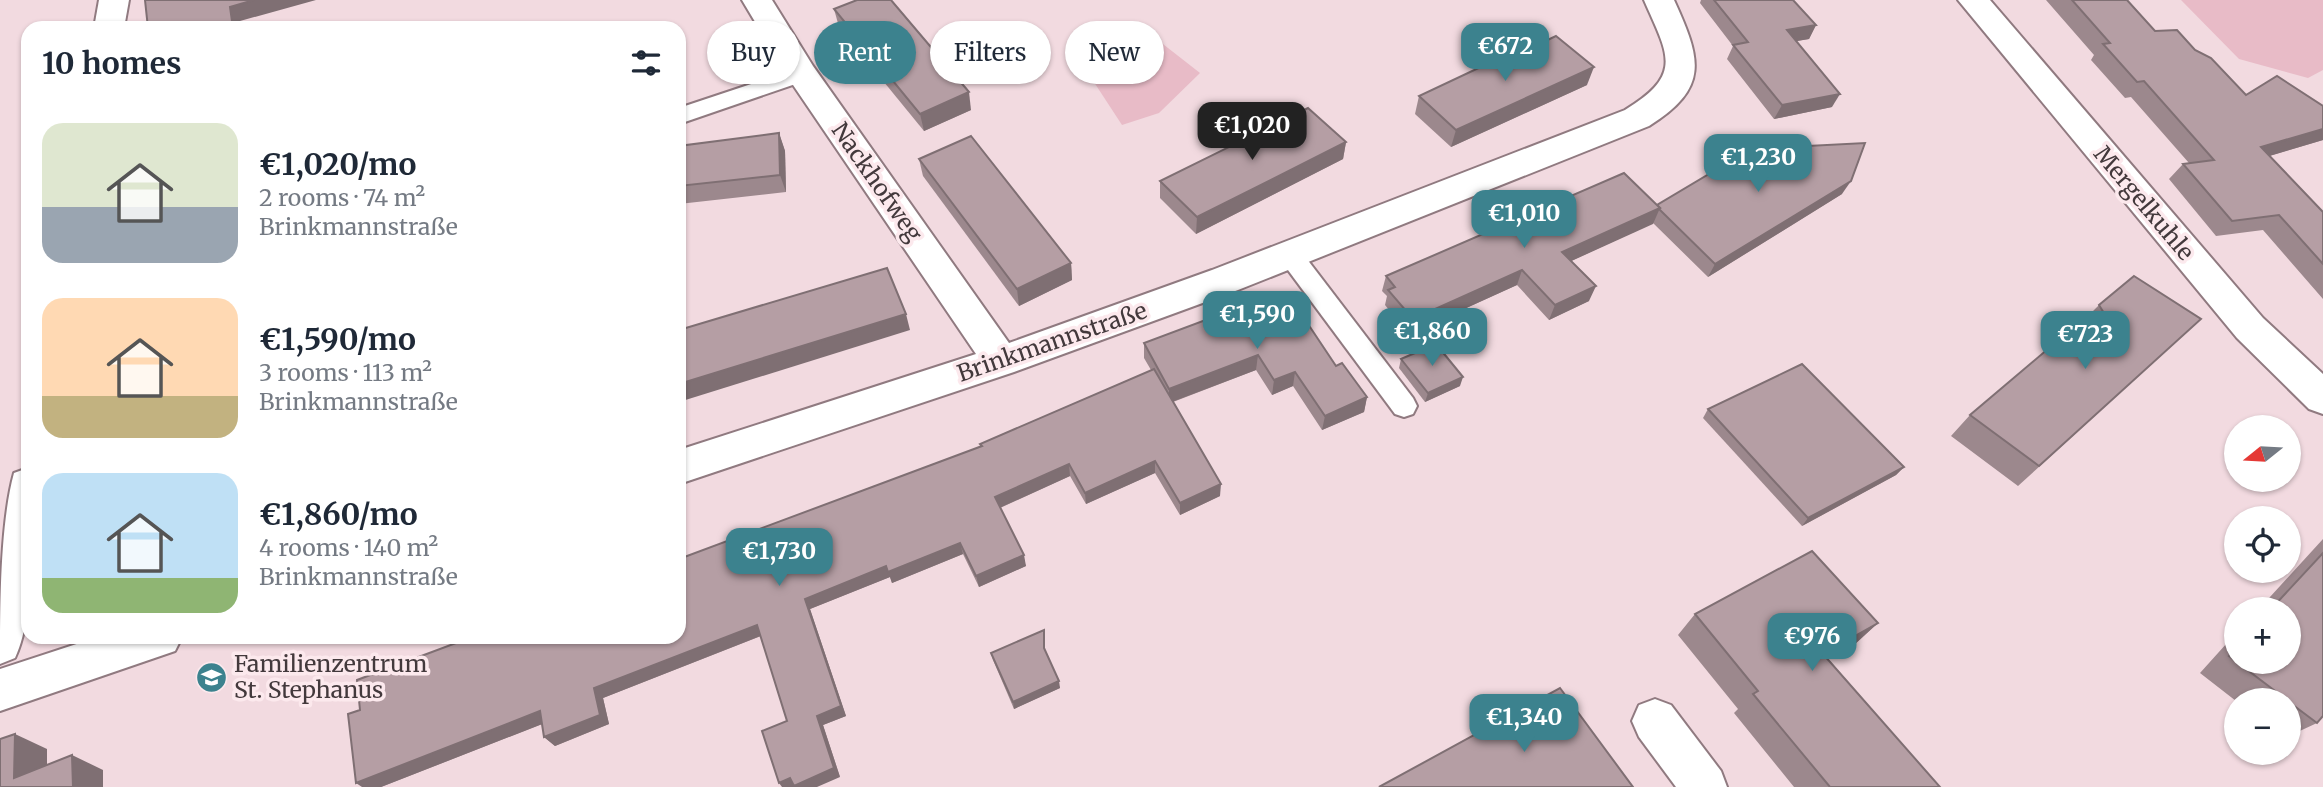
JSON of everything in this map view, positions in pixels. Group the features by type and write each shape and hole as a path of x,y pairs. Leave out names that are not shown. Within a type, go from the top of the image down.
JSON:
{"street":[{"path":"110,21 114,0"},
{"name":"Nackhofweg","path":"757,0 802,74 1001,361"},
{"name":"Brinkmannstraße","path":"686,465 1001,361 1292,256 1637,118 1663,105 1677,89 1683,65 1659,0"},
{"name":"Mergelkuhle","path":"1973,0 2250,328 2323,398"},
{"path":"0,644 21,525"},
{"path":"0,690 139,644"},
{"path":"1655,722 1704,787"}],"lane":[{"path":"686,114 802,74"},
{"path":"1292,256 1405,405"}],"shaded area":[{"path":"2181,0 2323,0 2323,70 2308,78 2239,59"},
{"path":"1164,45 1200,73 1159,113 1122,125 1095,84 1164,84"}],"building":[{"path":"145,0 254,0 230,7 232,21 147,21"},
{"path":"857,0 891,0 909,21 844,21 834,9"},
{"path":"1714,0 1793,0 1816,25 1787,30 1840,94 1782,105 1733,45 1748,42"},
{"path":"2072,0 2127,0 2155,31 2177,30 2195,50 2211,58 2246,95 2277,76 2323,106 2323,129 2261,147 2323,212 2323,264 2279,215 2232,221 2183,164 2214,160 2144,81 2137,82 2103,44 2110,43"},
{"path":"916,29 930,46 930,84 962,84 969,92 920,114 895,84 916,84"},
{"path":"1556,36 1594,67 1456,130 1419,96 1487,64 1490,67"},
{"path":"1308,108 1346,142 1197,217 1160,181"},
{"path":"779,133 780,175 686,185 686,145"},
{"path":"971,136 1071,263 1017,289 919,159"},
{"path":"1865,143 1851,181 1715,264 1657,205 1751,149"},
{"path":"1624,173 1660,208 1562,252 1596,286 1555,305 1522,270 1413,319 1388,290 1395,287 1386,276"},
{"path":"887,268 906,314 686,382 686,328"},
{"path":"2134,276 2201,319 2039,466 1970,415 2088,315 2121,341 2099,305"},
{"path":"1288,294 1336,366 1342,363 1367,397 1325,416 1295,372 1274,380 1258,355 1169,389 1144,343 1259,300 1261,304"},
{"path":"1436,344 1463,377 1428,393 1401,359"},
{"path":"1802,364 1904,467 1808,518 1708,409"},
{"path":"1154,369 1221,484 1180,503 1155,461 1085,493 1069,464 995,497 1024,555 976,576 960,543 888,572 886,566 805,599 841,706 817,716 834,768 794,786 790,778 779,783 762,731 787,721 757,625 594,688 600,715 544,737 540,711 356,783 348,714 360,710 357,680 453,644 686,644 686,556 982,446 980,444"},
{"path":"1812,551 1878,623 1823,654 1940,787 1830,787 1753,694 1758,691 1695,614"},
{"path":"2323,553 2323,716 2317,723 2301,711 2301,688 2271,688 2253,674 2301,674 2301,597 2282,597 2295,583 2301,583 2301,577"},
{"path":"1044,630 1044,648 1059,681 1013,702 991,653"},
{"path":"1560,688 1633,787 1379,787"},
{"path":"15,734 14,778 72,755 73,787 0,787 0,739"}],"place":[{"name":"Familienzentrum St. Stephanus","path":"211,677"}]}
